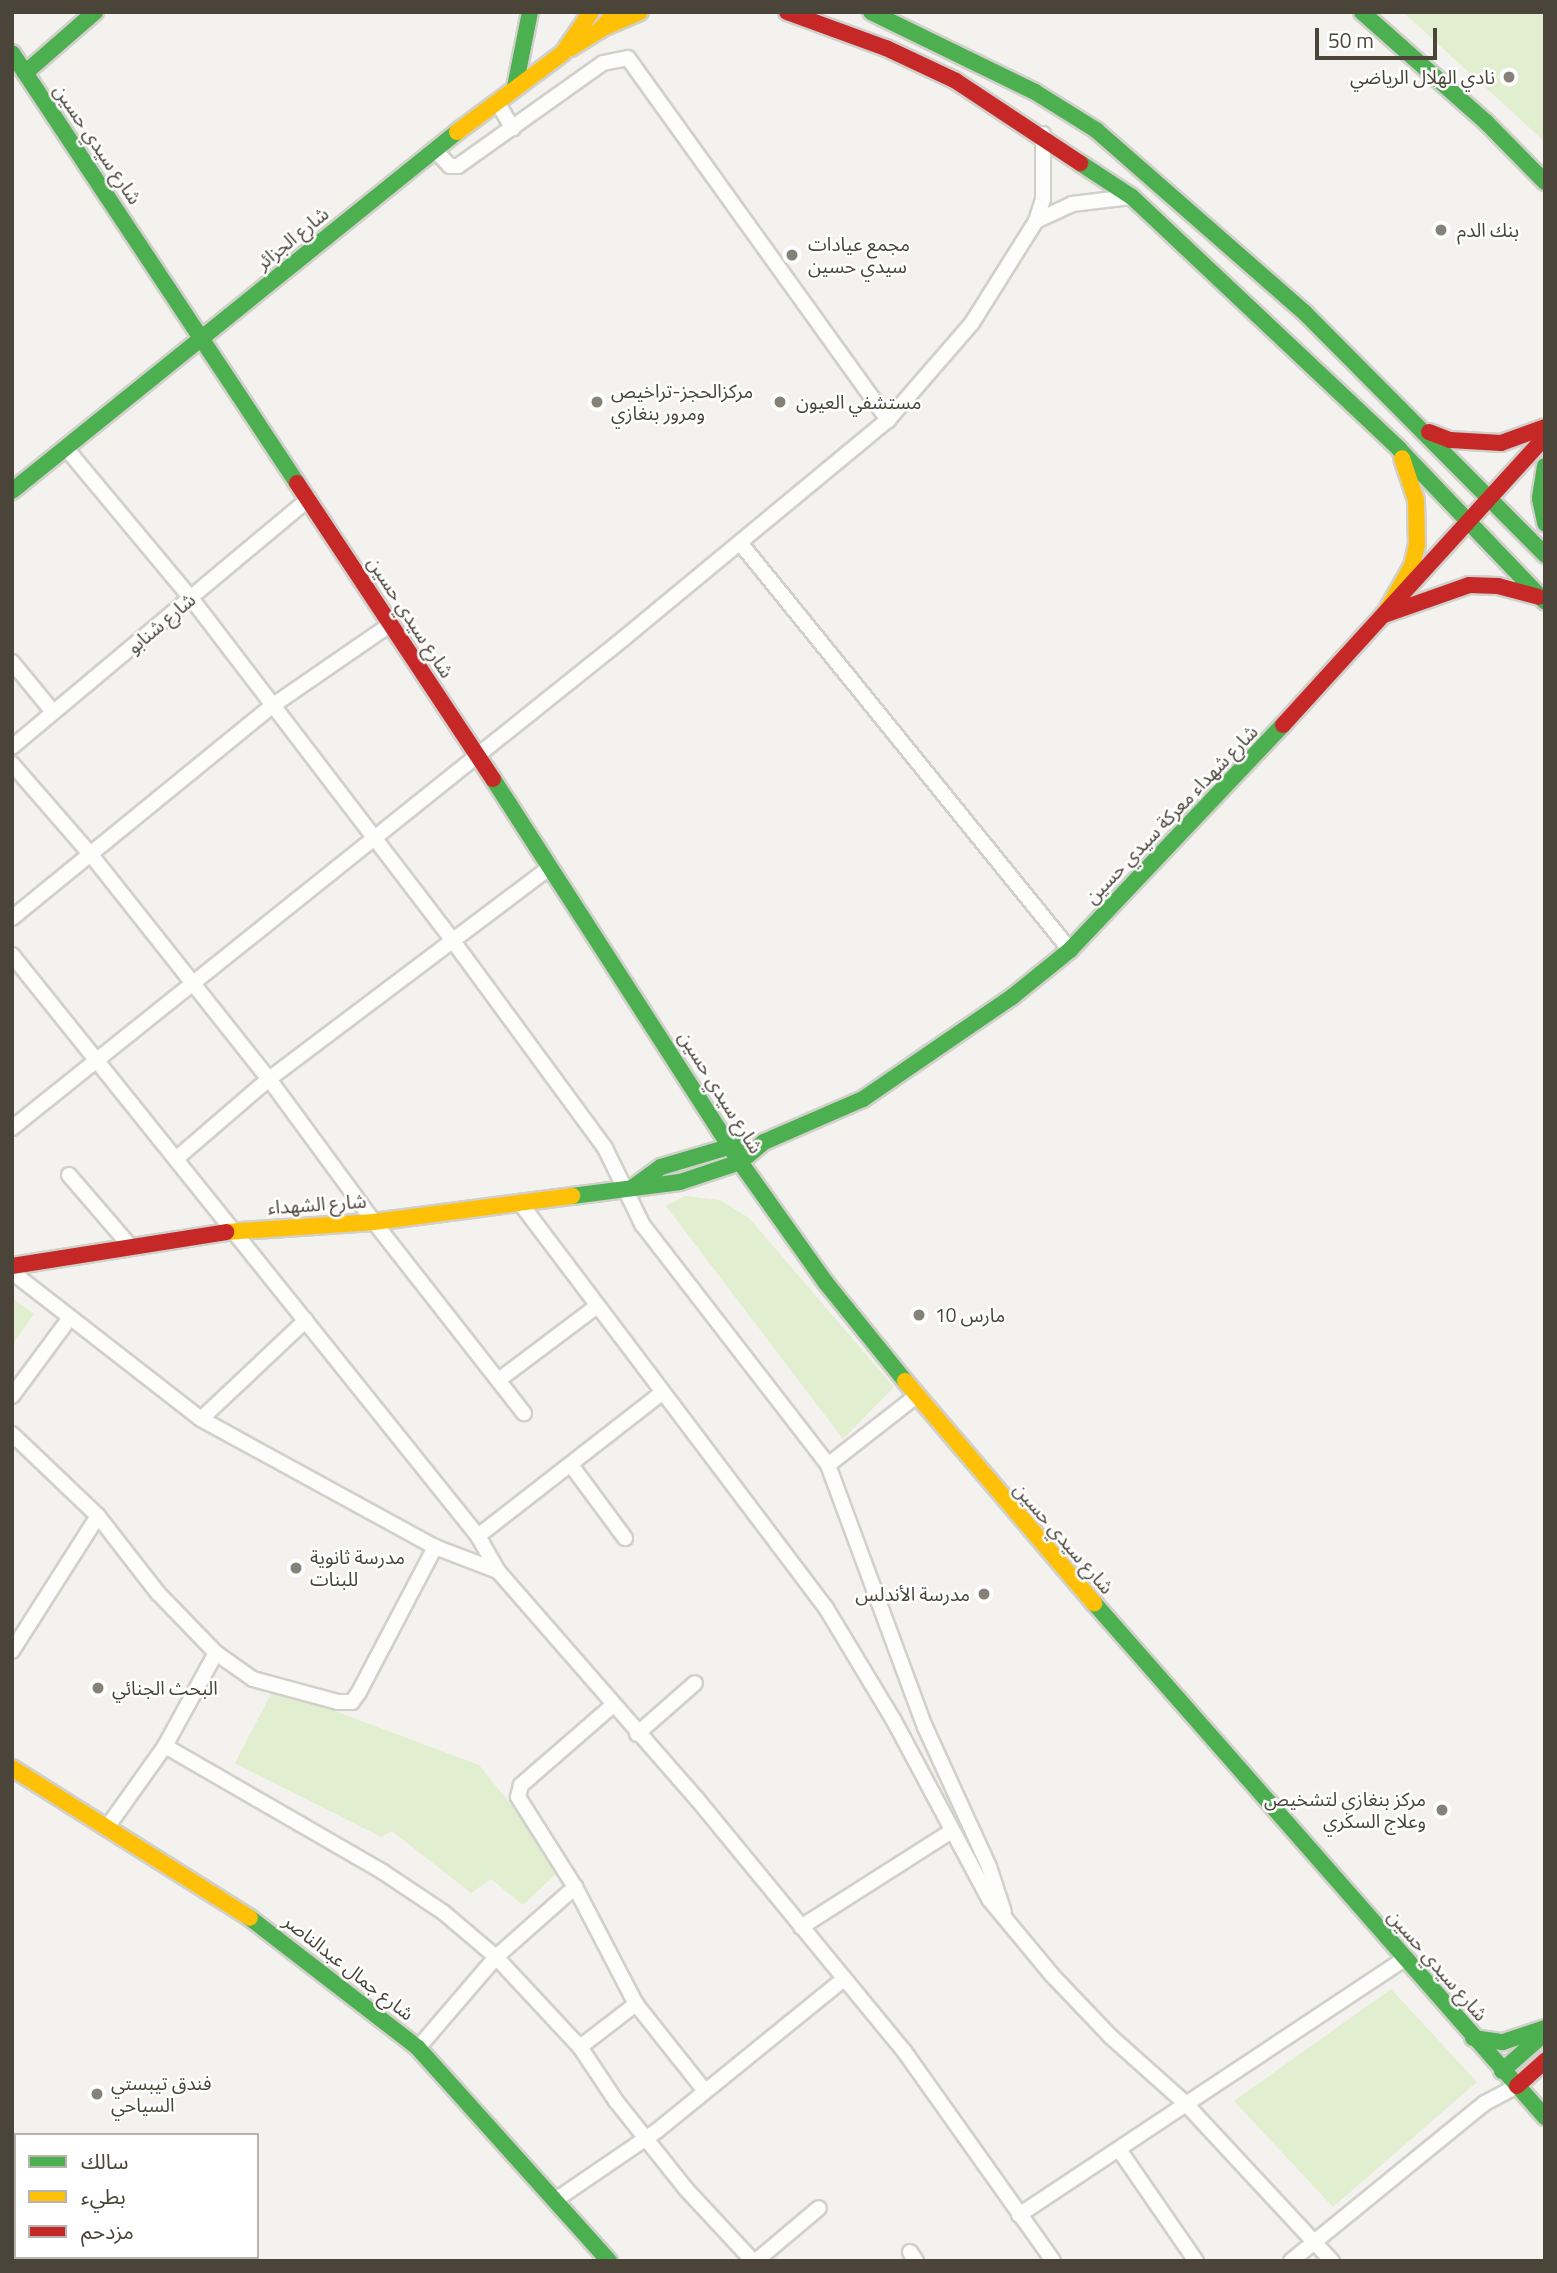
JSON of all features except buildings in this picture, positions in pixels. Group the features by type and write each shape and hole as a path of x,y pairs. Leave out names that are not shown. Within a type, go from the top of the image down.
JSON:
{"main road":[{"path":"16,76 94,12"},
{"path":"515,87 530,12"},
{"name":"شارع الجزائر","path":"12,491 434,149 563,53 591,12"},
{"path":"601,29 616,12"},
{"path":"563,53 601,29 640,12"},
{"path":"787,12 886,48 956,81 1043,134 1132,197 1399,449 1542,599"},
{"path":"871,12 967,56 1096,130 1305,313 1492,497 1545,555"},
{"path":"1362,12 1486,121 1545,182"},
{"name":"شارع سيدي حسين","path":"12,54 16,76 201,338 309,499 740,1162 915,1397 1473,2038 1545,2117"},
{"path":"1420,428 1450,440 1502,443 1545,427"},
{"name":"شارع شهداء معركة سيدي حسين","path":"740,1162 764,1142 873,1092 1012,997 1070,950 1384,615 1545,437"},
{"path":"1384,615 1412,566 1417,545 1416,500 1399,449"},
{"path":"1545,467 1540,499 1545,523"},
{"path":"1384,615 1469,585 1498,586 1542,599"},
{"name":"شارع شهداء معركة سيدي حسين","path":"626,1192 661,1167 730,1144 764,1142"},
{"name":"شارع الشهداء","path":"12,1266 236,1230 374,1222 626,1192 680,1182 740,1162"},
{"name":"شارع جمال عبدالناصر","path":"12,1768 108,1826 325,1970 418,2048 557,2199 609,2261"},
{"path":"1473,2038 1503,2042 1545,2031"},
{"path":"1502,2071 1545,2031"},
{"path":"1517,2086 1545,2061"}],"street":[{"path":"434,149 450,166 458,166 603,63 628,58 888,420"},
{"path":"497,102 513,129"},
{"path":"12,1128 476,753 741,544 888,420 972,323 1036,221 1043,199 1043,134"},
{"path":"1036,221 1072,204 1132,197"},
{"path":"65,447 191,598 453,941 605,1148 642,1224 828,1465 925,1727 989,1867 1008,1923"},
{"name":"شارع شنابو","path":"12,747 309,499"},
{"path":"741,544 1070,950"},
{"path":"12,918 92,856 272,706 391,624"},
{"path":"12,662 54,712"},
{"path":"12,764 92,856 269,1079 374,1222 500,1379 524,1413"},
{"path":"177,1158 269,1079 548,869"},
{"path":"12,955 94,1060 236,1230 478,1536 498,1571 612,1706 697,1799 904,2051 1053,2261"},
{"path":"69,1175 131,1247"},
{"path":"521,1203 596,1307 826,1608 894,1719 973,1875 1008,1923 1111,2037 1185,2103 1332,2261"},
{"path":"12,1272 69,1319 201,1419 435,1547 498,1571"},
{"path":"500,1379 596,1307"},
{"path":"12,1396 69,1319"},
{"path":"201,1419 306,1320"},
{"path":"478,1536 663,1392"},
{"path":"828,1465 915,1397"},
{"path":"12,1434 98,1516 158,1592 216,1653 253,1679 338,1702 352,1702 435,1547"},
{"path":"570,1465 625,1538"},
{"path":"12,1651 98,1516"},
{"path":"108,1826 165,1746 216,1653"},
{"path":"637,1734 695,1683"},
{"path":"612,1706 518,1791 575,1887 636,2004 705,2091"},
{"path":"165,1746 383,1872 443,1912 496,1957 580,2047 646,2139 754,2261 819,2208"},
{"path":"801,1927 950,1832"},
{"path":"418,2048 496,1957 575,1887"},
{"path":"1020,2215 1120,2151 1185,2103 1404,1959"},
{"path":"557,2199 646,2139 844,1979"},
{"path":"580,2047 636,2004"},
{"path":"1485,2103 1502,2071"},
{"path":"1291,2261 1485,2103 1517,2086"},
{"path":"1120,2151 1196,2261"}],"green space":[{"name":"نادي الهلال الرياضي","path":"1403,12 1545,12 1545,142"},
{"path":"685,1196 720,1200 749,1218 894,1387 843,1439 666,1206"},
{"path":"12,1298 34,1314 12,1345"},
{"path":"274,1688 479,1765 562,1868 523,1905 491,1879 471,1893 392,1831 381,1837 235,1763"},
{"path":"1391,1989 1477,2082 1333,2207 1234,2101"}],"traffic: fast":[{"path":"25,73 95,12"},
{"path":"515,87 530,12"},
{"path":"871,12 1035,92 1096,130 1305,313 1545,555"},
{"path":"1362,12 1486,122 1545,182"},
{"path":"12,53 297,483"},
{"path":"12,491 457,132"},
{"path":"1080,163 1132,197 1399,449 1545,602"},
{"path":"1545,466 1540,499 1545,523"},
{"path":"572,1196 680,1182 740,1162 764,1142 863,1099 1012,997 1070,950 1283,725"},
{"path":"493,779 740,1162 826,1283 905,1381"},
{"path":"632,1188 661,1167 742,1143"},
{"path":"1094,1603 1545,2117"},
{"path":"250,1918 418,2048 609,2261"},
{"path":"1473,2038 1503,2042 1545,2028"},
{"path":"1502,2071 1545,2033"}],"traffic: slow":[{"path":"457,132 563,53 591,12"},
{"path":"571,48 601,29 616,12"},
{"path":"603,28 640,12"},
{"path":"1384,615 1412,566 1417,545 1416,500 1402,458"},
{"path":"226,1232 374,1222 572,1196"},
{"path":"905,1381 1094,1603"},
{"path":"12,1768 250,1918"}],"traffic: jam":[{"path":"787,12 886,48 956,81 1080,163"},
{"path":"1429,432 1450,440 1501,443 1545,427"},
{"path":"1283,725 1545,437"},
{"path":"297,483 493,779"},
{"path":"1384,615 1469,585 1498,586 1539,597"},
{"path":"12,1266 226,1232"},
{"path":"1517,2086 1545,2061"}],"place":[{"name":"نادي الهلال الرياضي","path":"1509,77"},
{"name":"بنك الدم","path":"1441,230"},
{"name":"مجمع عيادات سيدي حسين","path":"792,255"},
{"name":"مركزالحجز-تراخيص ومرور بنغازي","path":"597,402"},
{"name":"مستشفي العيون","path":"780,402"},
{"name":"10 مارس","path":"919,1315"},
{"name":"مدرسة ثانوية للبنات","path":"296,1568"},
{"name":"مدرسة الأندلس","path":"984,1594"},
{"name":"البحث الجنائي","path":"98,1688"},
{"name":"مركز بنغازي لتشخيص وعلاج السكري","path":"1442,1810"},
{"name":"فندق تيبستي السياحي","path":"97,2094"}]}
